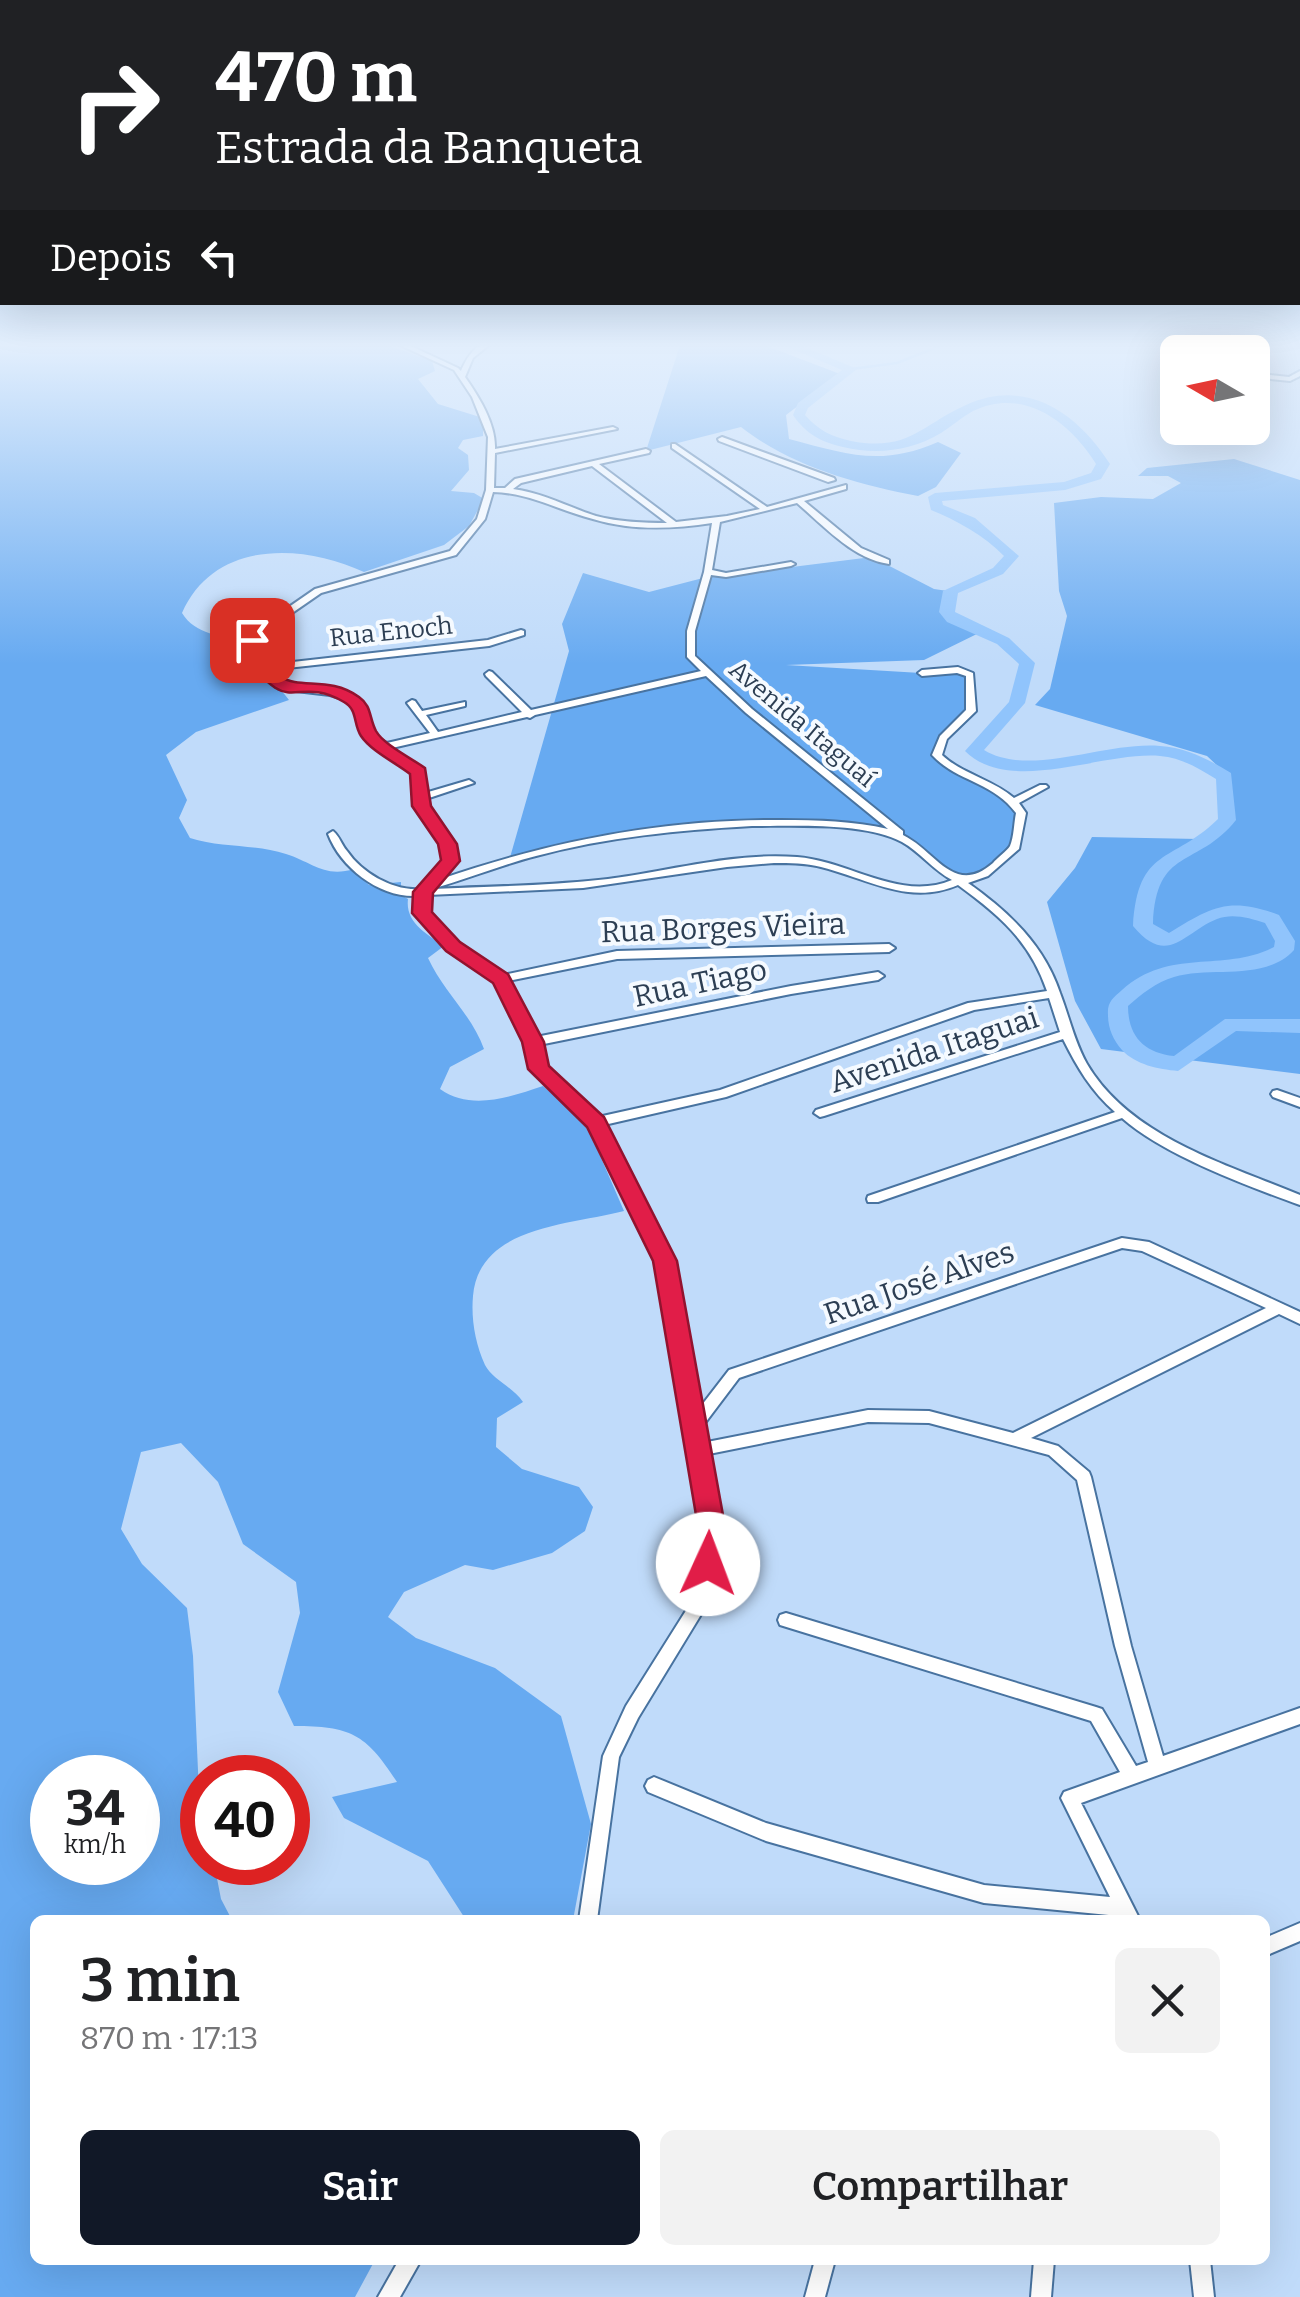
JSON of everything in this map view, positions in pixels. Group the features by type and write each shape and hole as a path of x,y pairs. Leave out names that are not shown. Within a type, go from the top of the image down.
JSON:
{"street":[{"path":"505,449 491,452 490,490 480,519 453,553 318,591 263,630 251,647 282,687 331,692 352,699 362,710 368,734 419,772 419,798 450,849 451,861 420,902 428,922 501,979 533,1042 539,1069 596,1122 665,1261 710,1515 700,1603 632,1712 611,1756 589,1915"},
{"path":"680,449 762,507"},
{"path":"490,490 546,496 602,520 674,525 798,500 832,485 746,449"},
{"path":"507,490 518,482 646,450"},
{"path":"594,464 674,525"},
{"path":"798,500 858,550 886,562"},
{"name":"Avenida Itaguaí","path":"716,518 708,572 691,630 691,656 706,674 959,880"},
{"path":"708,572 726,575 792,564"},
{"name":"Rua Enoch","path":"264,668 489,643 521,632"},
{"path":"332,834 337,850 387,888 610,882 792,860 827,864 869,879 928,891 943,890 959,880 977,879 1016,847 1022,821 1012,802 982,778 942,762 937,755 943,738 971,710 970,675 958,670 922,673"},
{"path":"490,674 530,715"},
{"path":"387,746 706,674"},
{"path":"412,704 435,734"},
{"path":"420,714 462,704"},
{"path":"419,798 469,783"},
{"path":"1012,802 1043,787"},
{"path":"427,889 509,860 610,837 726,823 839,825 874,829 908,841"},
{"path":"959,880 1024,933 1046,966 1066,1034"},
{"name":"Rua Borges Vieira","path":"501,979 617,954 889,948"},
{"name":"Rua Tiago","path":"533,1042 682,1015 726,1000 878,976"},
{"path":"596,1122 722,1094 972,1006 1055,992"},
{"name":"Avenida Itaguai","path":"820,1113 1066,1034 1078,1065 1122,1114 1170,1145 1300,1200"},
{"path":"1278,1094 1300,1103"},
{"path":"873,1199 1122,1114"},
{"name":"Rua José Alves","path":"692,1429 734,1374 1122,1243 1144,1246 1279,1308"},
{"path":"1017,1438 1279,1308 1300,1318"},
{"path":"696,1450 868,1416 929,1417 1053,1450 1084,1477 1123,1646 1158,1768"},
{"path":"786,1620 1096,1714 1133,1778"},
{"path":"1128,1913 1070,1798 1300,1716"},
{"path":"654,1786 766,1832 984,1894 1128,1913"},
{"path":"1270,1946 1300,1932"},
{"path":"388,2297 407,2265"},
{"path":"815,2297 823,2265"},
{"path":"1041,2297 1044,2265"},
{"path":"1201,2265 1204,2297"}],"shaded area":[{"path":"0,449 460,449 468,455 469,470 451,491 474,493 484,499 469,526 444,545 364,572 340,562 288,553 237,560 215,572 196,589 182,613 202,630 244,643 251,662 289,700 196,732 166,755 187,800 179,818 190,838 274,851 334,872 354,869 369,885 401,882 401,895 408,899 414,921 444,946 428,958 484,1049 450,1067 440,1089 452,1096 478,1101 543,1086 586,1123 624,1211 555,1225 510,1242 492,1255 479,1273 473,1296 474,1331 485,1365 523,1402 497,1418 496,1447 522,1469 579,1487 593,1507 585,1531 552,1553 493,1570 465,1565 404,1592 388,1617 416,1638 495,1668 561,1716 591,1824 574,1915 463,1915 428,1861 344,1818 332,1797 397,1782 376,1753 355,1736 330,1728 294,1726 278,1692 300,1613 296,1582 243,1544 218,1482 181,1443 141,1452 121,1529 142,1564 187,1608 197,1755 180,1755 180,1885 218,1885 229,1915 30,1915 30,2265 372,2265 355,2297 0,2297"},
{"path":"774,449 829,449 864,456 920,449 953,449 961,453 936,487 918,496 825,472"},
{"path":"1234,459 1300,480 1300,1074 1101,1049 1075,1001 1047,902 1075,868 1092,837 1199,839 1226,819 1223,771 1207,756 1035,705 1050,689 1067,616 1059,591 1054,503 1101,497 1153,499 1181,483 1168,476 1138,476 1147,468"},
{"path":"872,557 934,589 948,591 944,612 952,619 985,630 924,660 786,665 921,673 949,670 970,675 971,711 943,738 937,755 982,777 1021,813 1015,847 977,879 947,872 897,838 875,829 787,819 740,820 643,832 509,861 569,651 562,624 583,573 649,592 703,578"}],"waterway":[{"path":"1094,449 1103,464 1096,476 1065,486 935,497 936,507 970,521 1012,556 998,571 951,591 947,612 952,619 1003,641 1027,663 1017,703 974,751 994,763 1021,766 1160,751 1194,758 1225,777 1227,820 1214,833 1159,867 1144,899 1143,926 1154,935 1171,940 1210,915 1249,912 1272,919 1285,941 1284,950 1247,964 1162,973 1118,1004 1120,1030 1142,1055 1178,1064 1232,1024 1300,1026"}],"route":[{"path":"252,640 251,647 269,678 282,687 344,694 352,699 362,710 368,734 419,772 419,798 448,844 451,861 423,892 422,913 453,946 501,979 533,1042 539,1069 556,1089 596,1122 637,1201 665,1261 686,1399 710,1515 708,1564"}]}
